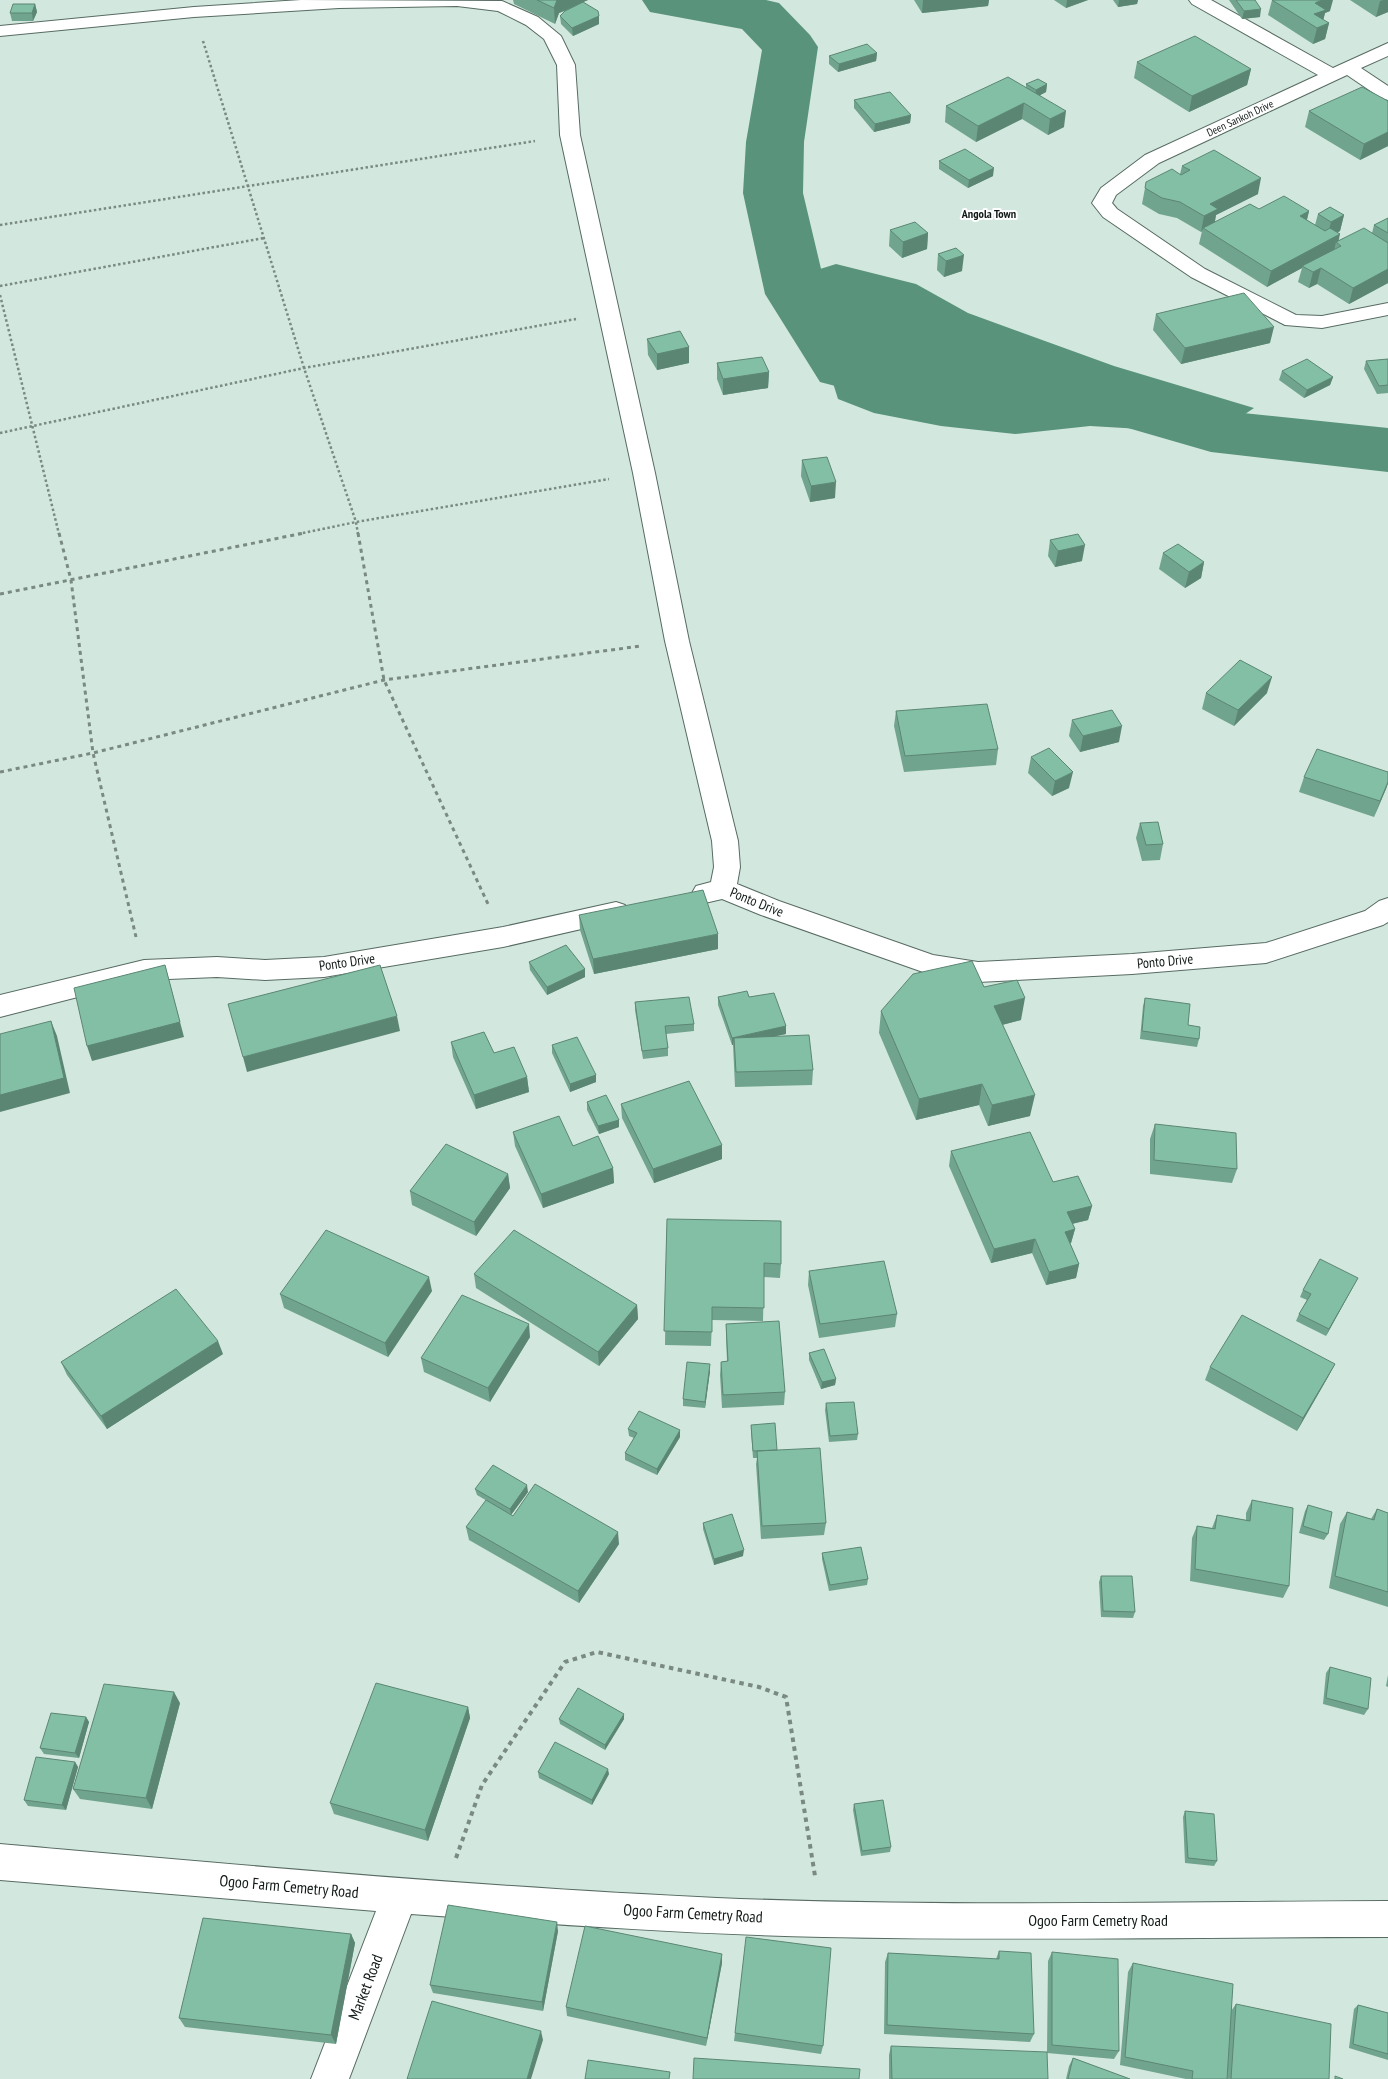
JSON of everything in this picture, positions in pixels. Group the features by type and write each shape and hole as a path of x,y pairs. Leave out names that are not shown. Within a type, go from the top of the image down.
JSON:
{"street":[{"path":"1198,0 1340,72 1388,94"},
{"path":"0,31 194,12 339,3 458,1 502,6 532,21 552,36 566,65 570,135 644,473 677,641 725,841 727,867 723,889"},
{"name":"Deen Sankoh Drive","path":"1388,49 1152,159 1108,192 1102,203 1110,213 1198,274 1292,322 1322,322 1388,309"},
{"name":"Ponto Drive","path":"685,897 723,889 770,908 932,965 978,972 1132,964 1266,952 1374,918 1388,908"},
{"name":"Ponto Drive","path":"0,1006 144,970 217,967 265,970 324,967 503,937 637,908"},
{"name":"Ogoo Farm Cemetry Road","path":"0,1862 441,1900 822,1919 1164,1921 1388,1919"},
{"name":"Market Road","path":"330,2079 400,1896"}],"path":[{"path":"194,12 304,368 356,522 384,680 503,937"},
{"path":"0,224 570,135"},
{"path":"0,286 264,238"},
{"path":"0,295 71,580 93,753 144,970"},
{"path":"0,433 304,368 610,313"},
{"path":"0,594 356,522 644,473"},
{"path":"0,772 93,753 384,680 677,641"},
{"path":"441,1900 482,1785 565,1662 597,1652 760,1687 786,1697 822,1919"}],"shaded area":[{"path":"836,264 916,284 968,313 1114,366 1254,408 1202,443 1158,430 1090,426 1015,434 941,426 874,413 838,399 833,383 856,378 854,345 801,275"}],"building":[{"path":"537,0 557,0 554,8"},
{"path":"1236,0 1255,0 1261,9 1244,11"},
{"path":"1272,0 1322,0 1315,3 1326,10 1314,14 1329,23 1317,28"},
{"path":"583,2 598,11 599,16 572,28 560,16 565,11"},
{"path":"13,4 35,4 32,13 10,13"},
{"path":"1195,36 1251,69 1192,96 1137,62"},
{"path":"867,44 877,53 839,64 829,56"},
{"path":"1008,77 1066,111 1050,119 1024,103 978,126 946,106"},
{"path":"1038,79 1047,84 1036,90 1026,84"},
{"path":"1362,87 1388,101 1388,132 1364,144 1309,111"},
{"path":"890,92 911,115 875,124 854,100"},
{"path":"965,149 994,168 969,180 939,161"},
{"path":"1214,150 1261,178 1210,204 1218,209 1204,216 1180,202 1162,198 1145,188 1146,182 1172,169 1181,175 1190,170 1182,166"},
{"path":"1284,196 1309,211 1300,216 1325,231 1330,228 1340,234 1271,271 1203,228 1250,204 1259,209"},
{"path":"1330,207 1344,215 1331,222 1318,214"},
{"path":"1388,218 1388,233 1374,225"},
{"path":"915,222 928,233 903,242 890,230"},
{"path":"1364,228 1388,243 1388,269 1353,288 1321,268 1313,272 1302,266 1341,246 1336,242"},
{"path":"956,248 964,255 946,261 938,254"},
{"path":"1244,293 1274,327 1185,348 1156,314"},
{"path":"680,331 689,347 657,354 647,339"},
{"path":"762,357 769,372 723,379 717,363"},
{"path":"1307,359 1333,377 1307,390 1282,371"},
{"path":"1388,359 1388,385 1379,386 1366,361"},
{"path":"827,457 836,482 811,486 802,460"},
{"path":"1078,534 1085,545 1058,551 1050,540"},
{"path":"1178,544 1204,562 1189,572 1163,553"},
{"path":"1240,660 1272,677 1238,710 1206,693"},
{"path":"987,704 998,749 905,756 896,711"},
{"path":"1112,710 1122,726 1083,736 1072,720"},
{"path":"1049,748 1073,772 1055,781 1031,757"},
{"path":"1317,749 1388,772 1388,782 1380,801 1304,777"},
{"path":"1158,822 1163,844 1146,845 1140,823"},
{"path":"703,890 718,934 593,959 579,915"},
{"path":"566,945 585,969 547,987 529,962"},
{"path":"972,961 984,987 1017,980 1025,998 994,1006 1035,1095 992,1105 982,1084 919,1099 881,1011 913,974"},
{"path":"165,965 180,1022 87,1046 74,988"},
{"path":"380,965 397,1016 243,1057 228,1004"},
{"path":"747,991 749,997 774,993 786,1026 732,1038 718,997"},
{"path":"689,997 694,1024 665,1026 668,1048 642,1051 635,1002"},
{"path":"1145,998 1190,1004 1188,1025 1200,1027 1199,1039 1142,1031"},
{"path":"51,1021 64,1078 0,1095 0,1034"},
{"path":"484,1032 494,1053 514,1047 527,1077 474,1095 451,1042"},
{"path":"809,1035 813,1070 736,1072 734,1038"},
{"path":"577,1037 596,1075 570,1084 552,1045"},
{"path":"689,1081 722,1145 653,1169 621,1104"},
{"path":"606,1095 619,1120 598,1126 587,1102"},
{"path":"559,1116 573,1146 598,1136 613,1168 541,1194 513,1132"},
{"path":"1155,1124 1236,1133 1237,1169 1154,1160"},
{"path":"1030,1132 1053,1182 1078,1176 1092,1206 1067,1212 1075,1229 1065,1232 1079,1264 1049,1272 1035,1239 994,1249 951,1151"},
{"path":"446,1144 508,1174 474,1222 410,1191"},
{"path":"667,1219 781,1221 781,1264 764,1263 764,1308 712,1307 712,1332 664,1331"},
{"path":"326,1230 429,1277 385,1343 280,1294"},
{"path":"514,1230 637,1305 598,1352 474,1274"},
{"path":"1320,1259 1358,1278 1329,1329 1299,1314 1311,1294 1303,1290"},
{"path":"884,1261 897,1314 820,1324 809,1271"},
{"path":"176,1289 218,1341 101,1416 61,1362"},
{"path":"462,1295 529,1324 488,1388 421,1358"},
{"path":"1242,1315 1335,1364 1303,1418 1210,1367"},
{"path":"779,1321 785,1392 723,1395 721,1362 728,1361 726,1324"},
{"path":"824,1349 836,1379 822,1382 809,1353"},
{"path":"687,1362 710,1364 705,1402 683,1399"},
{"path":"854,1402 858,1434 830,1436 826,1403"},
{"path":"639,1411 680,1430 657,1469 625,1453 637,1433 628,1429"},
{"path":"775,1423 777,1450 753,1451 751,1425"},
{"path":"820,1448 826,1523 762,1526 757,1451"},
{"path":"493,1465 527,1485 510,1509 475,1489"},
{"path":"535,1484 618,1532 578,1591 466,1527 486,1500 513,1516"},
{"path":"1252,1500 1293,1508 1289,1586 1195,1569 1197,1526 1215,1529 1217,1515 1250,1521"},
{"path":"1308,1505 1332,1512 1328,1534 1303,1526"},
{"path":"1377,1509 1388,1513 1388,1592 1335,1576 1347,1512 1374,1520"},
{"path":"732,1514 744,1550 714,1559 703,1523"},
{"path":"861,1547 868,1579 830,1585 822,1553"},
{"path":"1101,1576 1132,1576 1135,1612 1103,1611"},
{"path":"1330,1667 1371,1678 1368,1709 1326,1698"},
{"path":"376,1683 468,1707 425,1830 330,1803"},
{"path":"104,1684 174,1692 146,1798 73,1789"},
{"path":"578,1688 624,1714 605,1745 559,1719"},
{"path":"51,1713 86,1717 75,1753 40,1748"},
{"path":"555,1742 608,1769 592,1800 538,1772"},
{"path":"36,1757 75,1762 62,1805 24,1800"},
{"path":"883,1800 891,1847 862,1851 854,1804"},
{"path":"1185,1811 1214,1814 1217,1861 1188,1858"},
{"path":"448,1905 557,1922 542,2002 430,1985"},
{"path":"203,1918 351,1934 331,2035 179,2018"},
{"path":"585,1926 722,1954 707,2038 566,2007"},
{"path":"746,1937 831,1948 823,2046 735,2033"},
{"path":"999,1951 1031,1953 1034,2034 887,2025 888,1953 999,1959"},
{"path":"1052,1952 1118,1959 1119,2051 1052,2045"},
{"path":"1133,1963 1233,1984 1227,2079 1192,2079 1193,2071 1125,2057"},
{"path":"432,2001 541,2031 527,2079 407,2079"},
{"path":"1236,2004 1331,2024 1329,2079 1231,2079"},
{"path":"1358,2005 1388,2013 1388,2054 1353,2044"},
{"path":"891,2046 1047,2052 1048,2079 892,2079"},
{"path":"694,2058 860,2069 859,2079 693,2079"},
{"path":"1073,2058 1130,2079 1068,2079"},
{"path":"588,2060 670,2072 669,2079 585,2079"}],"waterway":[{"path":"669,0 760,15 790,47 775,142 773,193 796,294 843,368 972,359"},
{"path":"1106,400 1211,431 1388,450"}],"district":[{"name":"Angola Town","path":"989,213"}]}
